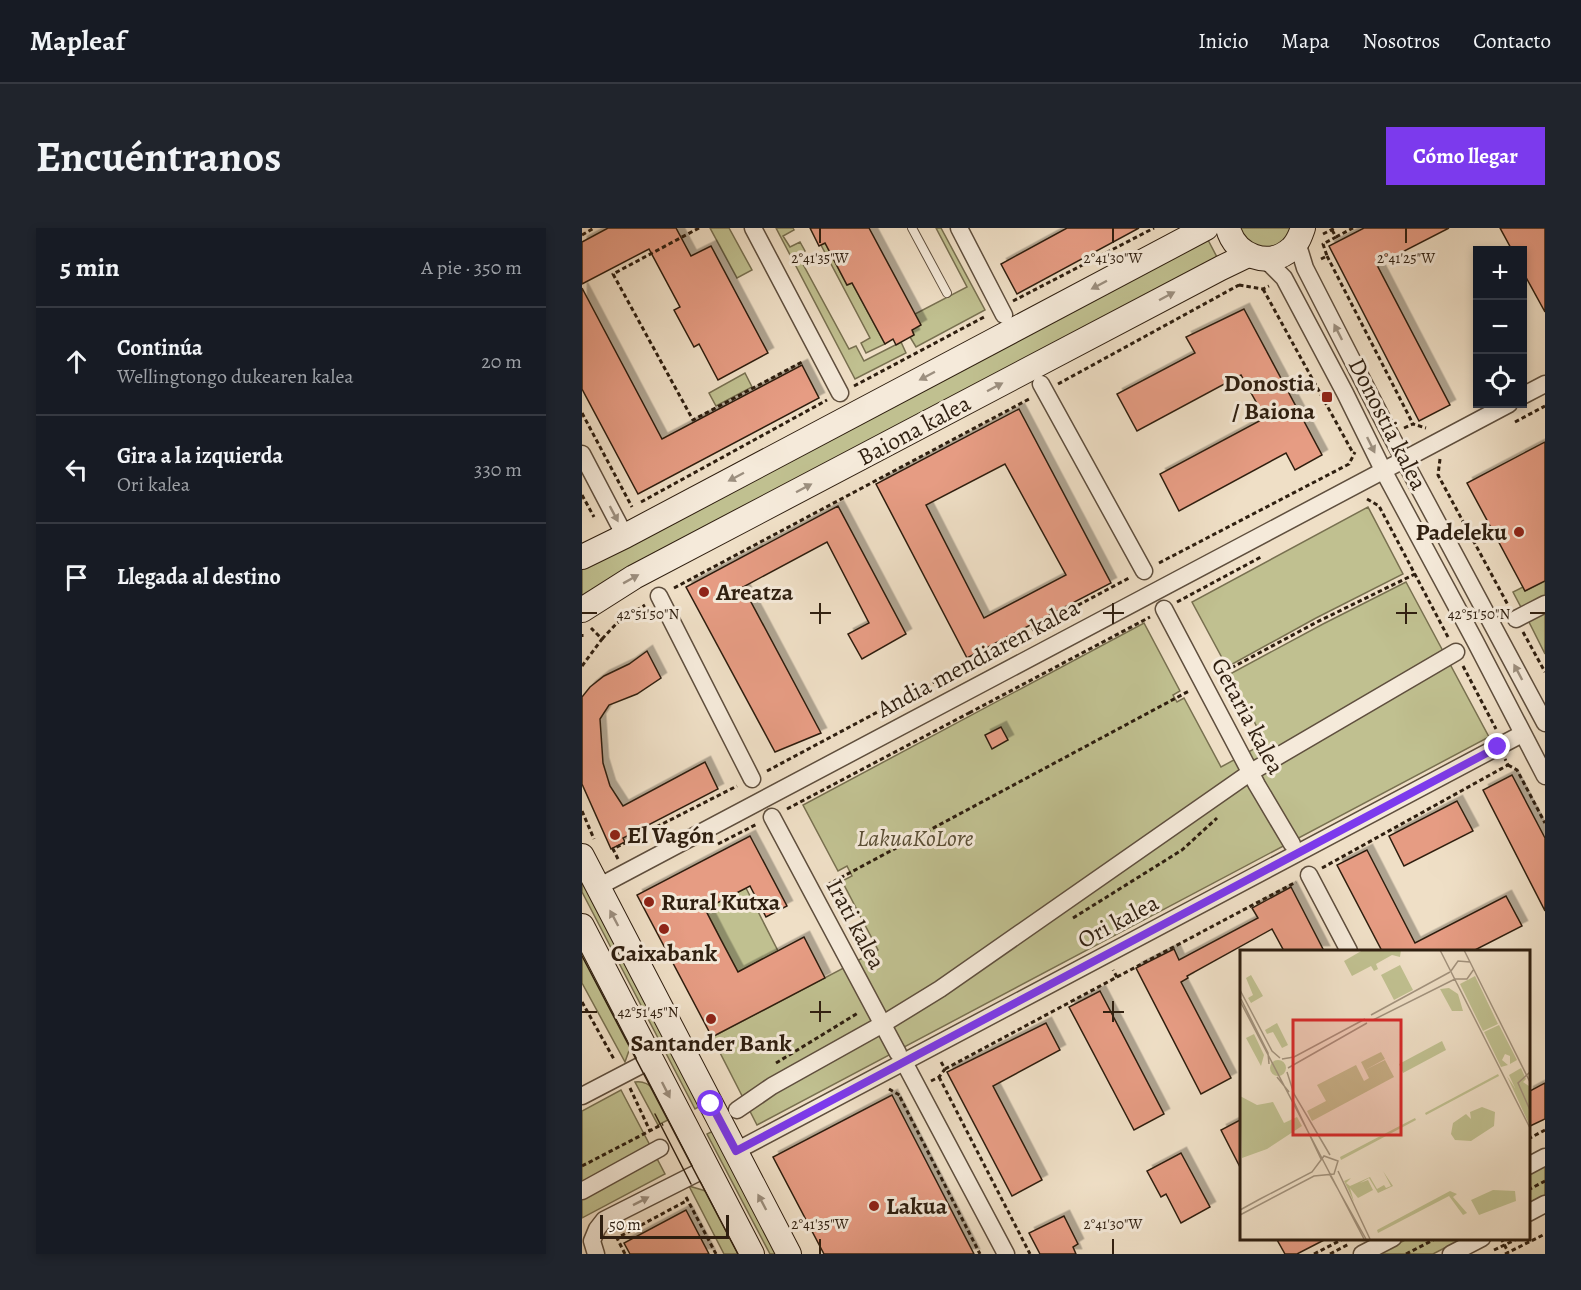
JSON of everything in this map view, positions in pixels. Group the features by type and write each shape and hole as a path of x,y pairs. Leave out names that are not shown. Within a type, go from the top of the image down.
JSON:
{"street":[{"path":"753,228 840,393"},
{"path":"959,228 1004,315"},
{"name":"Baiona kalea","path":"582,557 1206,228"},
{"path":"1227,228 1234,243 1257,257"},
{"name":"Baiona kalea","path":"584,616 634,577 1221,268 1257,257 1283,254 1300,235"},
{"name":"Donostia kalea","path":"1300,235 1305,268 1545,723"},
{"name":"Donostia kalea","path":"1257,257 1284,278 1545,776"},
{"path":"1527,393 1545,384"},
{"path":"1043,387 1144,571"},
{"name":"Andia mendiaren kalea","path":"598,887 1501,408"},
{"path":"582,454 625,536"},
{"path":"659,596 752,779"},
{"path":"1516,619 1545,604"},
{"name":"Getaria kalea","path":"1164,609 1292,844"},
{"path":"737,1110 772,1086 883,1024 940,989 1251,772 1456,652"},
{"name":"Ori kalea","path":"736,1151 901,1057 1104,955 1522,734"},
{"name":"Irati kalea","path":"772,817 1006,1254"},
{"path":"590,851 598,887 789,1254"},
{"path":"1309,875 1348,950"},
{"path":"582,926 752,1254"},
{"path":"582,1096 651,1060"},
{"path":"582,1191 660,1148"},
{"path":"1530,1165 1545,1157"},
{"path":"596,1254 592,1241 597,1228 604,1220 707,1168"},
{"path":"1530,1212 1545,1204"},
{"path":"1356,1249 1390,1239"},
{"path":"1451,1254 1480,1239"}],"lane":[{"path":"912,228 946,293"}],"path":[{"path":"582,235 594,228"},
{"path":"699,228 613,274 693,420 819,353"},
{"path":"1336,237 1353,228"},
{"path":"1327,256 1413,424"},
{"path":"1263,289 1353,453"},
{"path":"582,666 617,623 659,596 1043,387"},
{"path":"582,495 598,524 624,507 632,507 840,393"},
{"path":"582,413 632,507"},
{"path":"1438,475 1545,672"},
{"path":"1367,499 1379,506 1496,728 1493,737 1498,747 1508,765 1517,770 1545,823"},
{"path":"812,893 1317,622 1415,574"},
{"path":"584,616 602,639"},
{"path":"945,1069 1309,875 1508,765"},
{"path":"582,811 590,851"},
{"path":"607,852 613,849"},
{"path":"1104,955 1117,977"},
{"path":"582,1002 616,1064"},
{"path":"939,1077 1030,1254"},
{"path":"900,1097 980,1254"},
{"path":"1530,1138 1545,1130"},
{"path":"1530,1189 1545,1181"},
{"path":"625,1254 617,1238 688,1200"},
{"path":"1501,1239 1507,1253 1545,1234"},
{"path":"1314,1254 1343,1239"},
{"path":"1406,1254 1435,1239"},
{"path":"1488,1254 1517,1239"},
{"path":"615,1251 622,1247"},
{"path":"1330,1254 1356,1249"}],"green space":[{"path":"710,228 729,228 752,270 737,278"},
{"path":"776,228 793,228 794,230 783,236 790,247 800,242 805,251 798,255 849,349 856,346 864,361 901,342 906,353 855,379"},
{"path":"936,228 941,228 985,310 916,347 910,337 914,335 912,330 915,314 967,287"},
{"path":"1238,228 1294,228 1289,238 1270,250 1247,244"},
{"path":"1207,238 1219,261 582,598 582,567"},
{"path":"825,243 847,285 852,283 885,344 866,353 861,343 870,338 821,245"},
{"path":"745,373 752,387 716,406 709,393"},
{"path":"1368,507 1403,574 1227,667 1192,602"},
{"path":"1545,581 1545,599 1523,611 1513,592 1523,587 1525,591"},
{"name":"LakuaKoLore","path":"1406,582 1489,737 757,1125 712,1037 878,950 842,881 852,876 847,866 838,871 803,805 1144,623 1180,691 1173,695 1177,702 1184,698 1221,767 1265,743 1230,674"},
{"path":"1545,612 1545,654 1528,620"},
{"path":"582,874 702,1105 695,1109 582,892"},
{"path":"746,888 778,951 738,972 705,909"},
{"path":"582,951 631,1045 625,1062 582,983"},
{"path":"635,1082 648,1084 653,1088 672,1118 658,1125"},
{"path":"621,1090 665,1174 582,1218 582,1111"},
{"path":"715,1130 780,1254 770,1254 707,1134"},
{"path":"1545,1165 1545,1195 1530,1203 1530,1173"},
{"path":"689,1186 709,1192 742,1254 724,1254"},
{"path":"1407,1239 1462,1239 1433,1254 1378,1254"}],"building":[{"path":"608,228 676,228 691,256 711,246 768,353 718,380 699,344 694,347 674,310 680,307 649,249 582,284 582,242"},
{"path":"810,228 869,228 921,325 912,330 914,335 896,345 893,339 885,344 852,283 847,285 825,243 819,246"},
{"path":"1067,228 1139,228 1017,294 1001,264"},
{"path":"1364,228 1449,228 1377,265 1450,405 1419,421 1329,246"},
{"path":"1500,228 1545,228 1545,312 1527,279 1527,246 1510,246"},
{"path":"582,288 662,439 802,365 819,398 638,494 582,389"},
{"path":"1244,309 1322,455 1295,470 1286,453 1179,511 1160,474 1265,418 1241,375 1137,431 1117,394 1195,353 1186,337"},
{"path":"1019,409 1111,583 967,658 876,484","holes":["1005,464 1066,575 984,618 926,505"]},
{"name":"Padeleku","path":"1545,442 1545,581 1525,591 1467,483"},
{"path":"838,506 906,634 862,659 848,634 869,623 827,542 743,587 821,733 775,752 686,587"},
{"path":"647,651 661,678 637,694 609,705 600,719 603,763 610,786 623,806 705,762 718,789 623,838 625,842 611,849 582,784 582,697 604,676 629,664"},
{"path":"1001,727 1008,740 992,749 985,735"},
{"path":"1512,775 1545,838 1545,911 1483,790"},
{"path":"1457,801 1473,831 1404,866 1389,836"},
{"path":"750,836 787,906 766,917 750,886 705,909 721,940 738,972 804,937 825,978 712,1037 637,895"},
{"path":"1367,850 1415,943 1506,896 1522,926 1475,950 1381,950 1337,865"},
{"path":"1291,887 1323,950 1283,950 1272,929 1187,976 1188,978 1181,982 1231,1078 1201,1094 1136,968 1174,949 1179,960 1258,918 1252,908"},
{"path":"1100,991 1164,1114 1134,1130 1069,1007"},
{"path":"1046,1023 1060,1050 993,1086 1042,1180 1012,1196 947,1072"},
{"path":"1545,1083 1545,1119 1530,1126 1530,1091"},
{"name":"Lakua","path":"892,1095 974,1254 824,1254 773,1157"},
{"path":"1240,1120 1240,1167 1221,1130"},
{"path":"1181,1153 1210,1207 1181,1223 1166,1194 1161,1197 1147,1171"},
{"path":"686,1210 709,1254 630,1254 624,1243"},
{"path":"1064,1216 1078,1244 1073,1247 1076,1254 1040,1254 1029,1233"},
{"path":"1277,1239 1326,1239 1297,1254 1285,1254"}],"tram line":[{"path":"582,956 738,1254"},
{"path":"655,1114 691,1184"}],"place":[{"name":"Donostia / Baiona","path":"1327,397"},
{"name":"Padeleku","path":"1519,532"},
{"name":"Areatza","path":"704,592"},
{"name":"El Vagón","path":"615,835"},
{"name":"Rural Kutxa","path":"649,902"},
{"name":"Caixabank","path":"664,929"},
{"name":"Santander Bank","path":"711,1019"},
{"name":"Lakua","path":"874,1206"}],"route":[{"path":"711,1104 736,1151 1498,747"}]}
